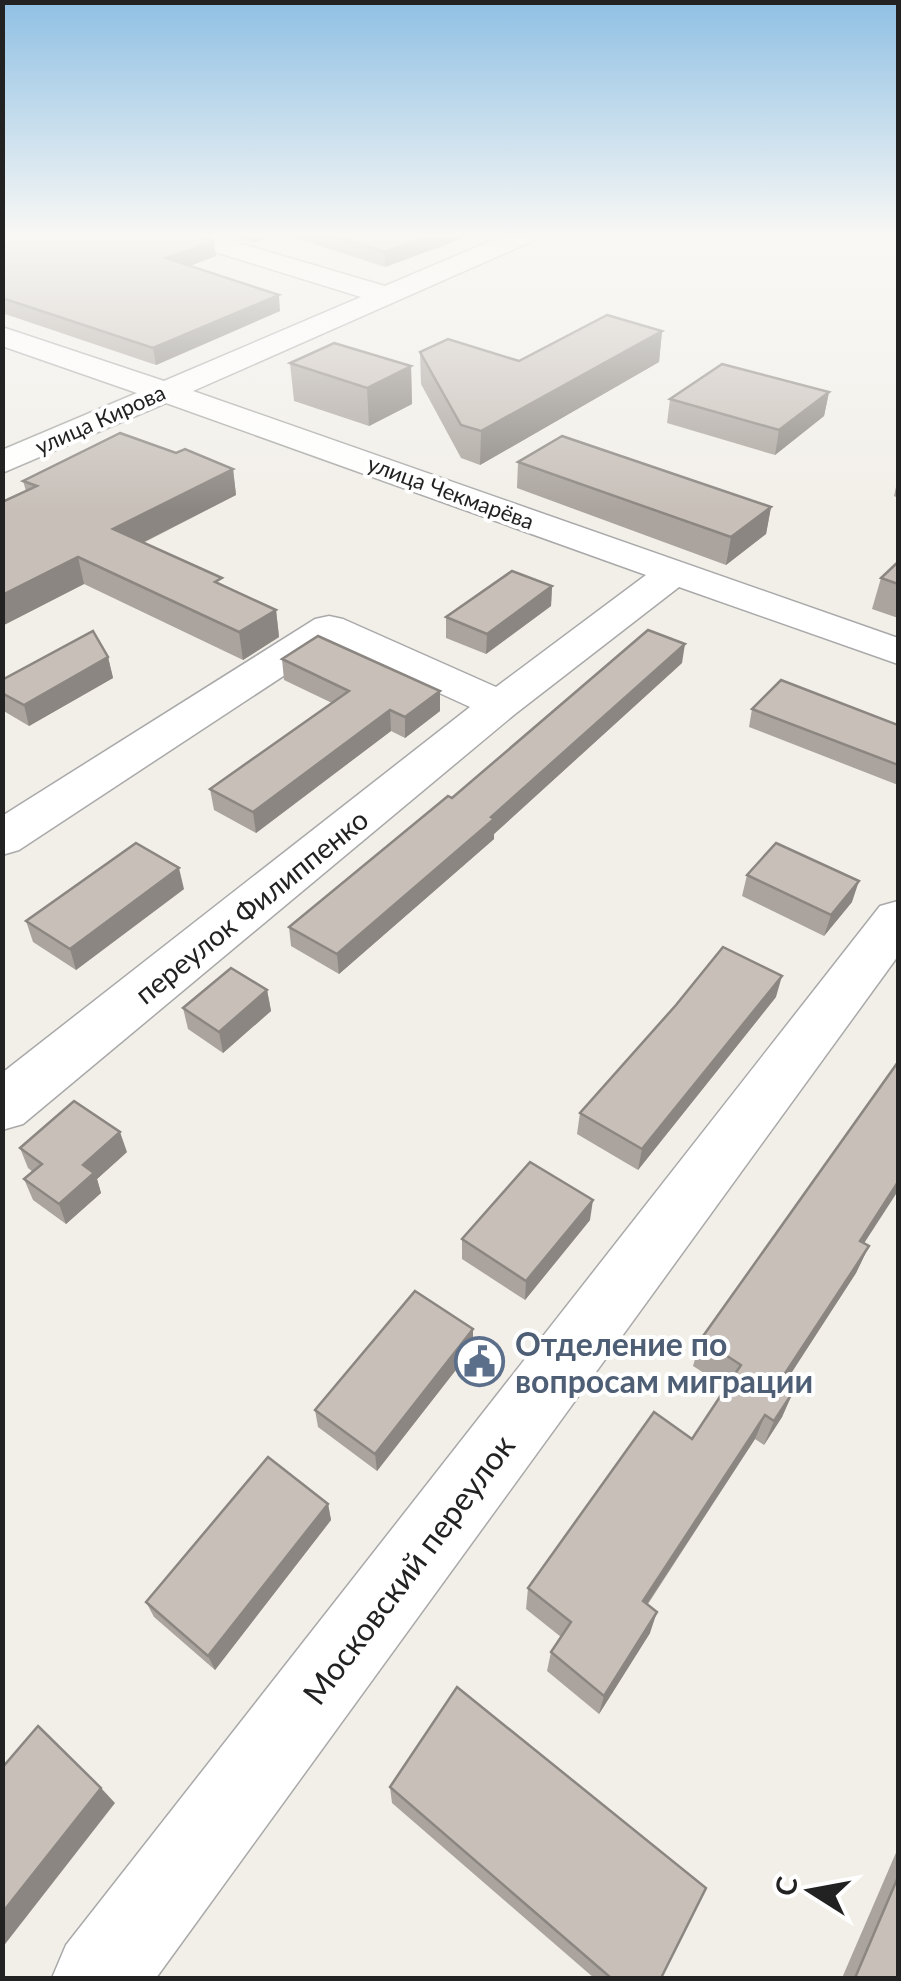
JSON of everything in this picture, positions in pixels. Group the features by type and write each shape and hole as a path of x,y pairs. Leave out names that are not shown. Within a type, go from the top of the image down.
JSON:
{"street":[{"name":"улица Кирова","path":"2,463 316,326"},
{"name":"улица Чекмарёва","path":"2,336 898,652"},
{"name":"переулок Филиппенко","path":"2,1107 500,705 674,572"},
{"path":"2,838 329,628 500,705"},
{"name":"Московский переулок","path":"99,1978 898,919"}],"building":[{"path":"88,326 204,326 153,348"},
{"path":"585,326 646,326 662,331 481,431 461,425 420,352 448,339 519,361"},
{"path":"334,343 411,366 367,388 290,363"},
{"path":"722,364 829,392 779,430 670,399"},
{"path":"120,433 176,453 185,449 233,469 113,529 222,578 215,582 276,610 239,632 78,557 2,595 2,502 37,486 23,481"},
{"path":"562,436 771,507 731,537 518,462"},
{"path":"898,562 898,584 881,578"},
{"path":"512,571 552,586 487,634 446,617"},
{"path":"648,630 685,644 491,817 494,819 337,954 289,927 448,796 452,798"},
{"path":"93,631 108,657 24,705 2,693 2,680"},
{"path":"318,636 440,691 405,717 390,710 253,812 210,789 349,691 282,659"},
{"path":"781,680 898,725 898,765 752,709"},
{"path":"136,843 179,868 70,949 26,921"},
{"path":"776,843 859,881 831,915 747,875"},
{"path":"723,947 782,976 642,1149 580,1113 676,1005"},
{"path":"231,968 267,990 219,1032 183,1008"},
{"path":"898,1062 898,1182 860,1241 869,1246 782,1378 793,1392 774,1421 765,1415 643,1601 657,1612 604,1696 551,1652 571,1622 528,1588 654,1412 692,1439 741,1365 701,1339"},
{"path":"74,1101 120,1132 83,1165 94,1173 59,1204 24,1179 42,1164 20,1148"},
{"path":"530,1162 593,1200 526,1281 462,1239"},
{"path":"415,1291 473,1329 375,1454 315,1410"},
{"path":"268,1457 328,1504 208,1656 146,1602"},
{"path":"457,1687 706,1888 661,1978 611,1978 390,1787"},
{"path":"38,1726 101,1788 2,1913 2,1768"},
{"path":"898,1877 898,1978 855,1978"}],"place":[{"name":"Отделение по вопросам миграции","path":"480,1361"}]}
